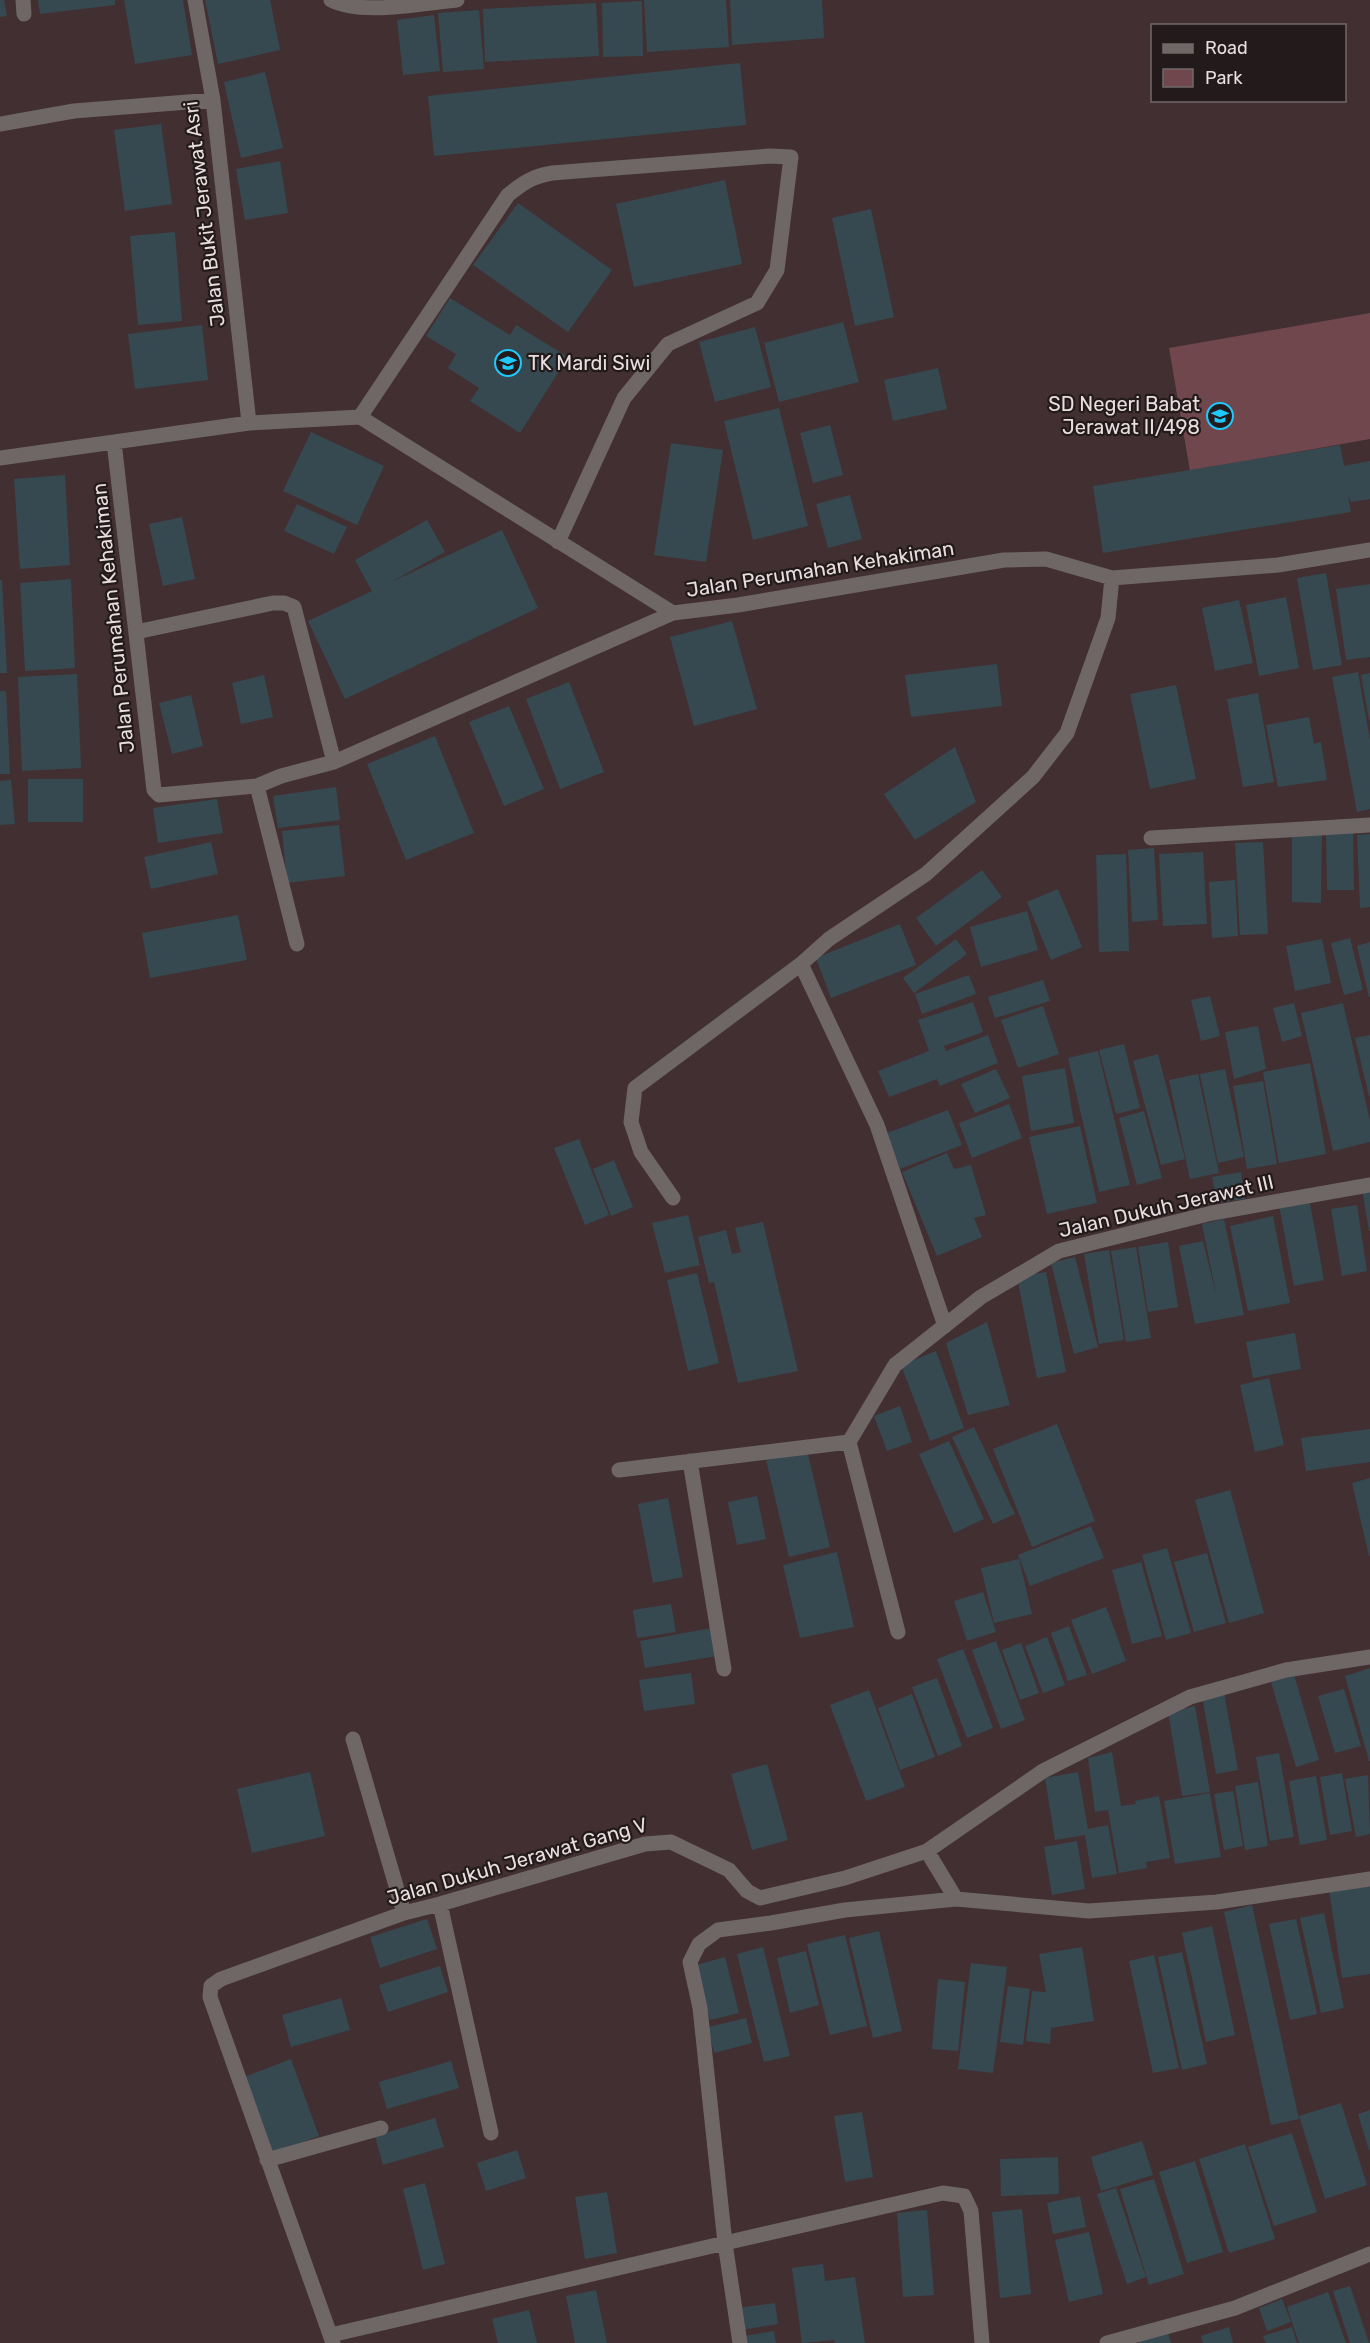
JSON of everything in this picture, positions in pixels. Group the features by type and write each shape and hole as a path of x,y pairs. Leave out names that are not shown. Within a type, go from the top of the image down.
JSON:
{"street":[{"name":"Jalan Bukit Jerawat Asri","path":"195,0 213,100 249,423"},
{"path":"331,0 349,6 368,8 457,0"},
{"path":"0,124 74,111 213,100"},
{"path":"0,458 249,423 360,417 508,195 524,181 537,175 552,173 759,157 791,157 777,270 757,303 668,344 624,398 558,542"},
{"name":"Jalan Perumahan Kehakiman","path":"360,417 673,613 738,605 1004,560 1046,559 1112,578 1278,566 1370,550"},
{"name":"Jalan Perumahan Kehakiman","path":"114,442 154,790 159,795 257,786"},
{"path":"673,1198 642,1152 631,1122 635,1088 801,964 829,939 926,874 1033,777 1066,733 1108,618 1112,578"},
{"path":"136,632 273,603 284,603 294,607 334,762"},
{"path":"297,944 257,786 281,776 334,762 673,613"},
{"path":"1151,838 1370,825"},
{"path":"801,964 877,1125 945,1326"},
{"name":"Jalan Dukuh Jerawat III","path":"849,1442 895,1365 981,1297 1059,1251 1212,1214 1370,1185"},
{"path":"619,1470 849,1442 898,1632"},
{"path":"690,1461 724,1669"},
{"path":"771,1923 769,1895 845,1878 927,1851 1043,1771 1190,1697 1286,1670 1370,1657"},
{"path":"353,1739 404,1913"},
{"name":"Jalan Dukuh Jerawat Gang V","path":"332,2339 210,1997 211,1986 221,1978 404,1913 645,1845 671,1842 729,1870 747,1891 760,1898 769,1895"},
{"path":"927,1851 956,1899"},
{"path":"739,2343 725,2243 700,2008 690,1962 699,1944 717,1930 845,1910 956,1899 1089,1911 1217,1902 1370,1880"},
{"path":"440,1904 491,2133"},
{"path":"267,2160 381,2128"},
{"path":"332,2339 725,2243 943,2193 964,2196 971,2211 982,2343"},
{"path":"1107,2343 1235,2308 1370,2254"}],"green space":[{"path":"1370,313 1370,439 1190,471 1169,348"}],"building":[{"path":"0,0 4,0 7,16 0,17"},
{"path":"38,0 115,0 115,5 40,14"},
{"path":"124,0 183,0 192,55 135,64"},
{"path":"205,0 270,0 280,50 218,64"},
{"path":"644,0 726,0 729,47 647,52"},
{"path":"730,0 822,0 824,38 732,45"},
{"path":"642,1 643,56 603,57 602,3"},
{"path":"596,3 599,56 485,62 483,9"},
{"path":"479,10 484,69 443,72 438,13"},
{"path":"434,15 440,71 403,75 397,20"},
{"path":"740,63 746,125 434,156 428,96"},
{"path":"265,72 283,148 241,158 224,82"},
{"path":"161,124 172,204 125,211 114,130"},
{"path":"280,161 288,213 245,220 236,169"},
{"path":"725,180 742,264 634,287 616,204"},
{"path":"518,203 612,270 568,332 473,265"},
{"path":"871,209 894,317 855,326 832,218"},
{"path":"175,232 182,321 138,325 130,236"},
{"name":"TK Mardi Siwi","path":"450,298 510,335 516,325 568,357 520,433 470,401 479,388 448,368 456,354 426,336"},
{"path":"843,322 859,382 779,402 764,343"},
{"path":"202,325 208,380 135,389 128,334"},
{"path":"755,327 771,387 715,402 699,342"},
{"path":"938,368 947,409 893,421 884,380"},
{"path":"779,408 808,526 753,540 724,421"},
{"path":"830,425 843,475 813,483 800,433"},
{"path":"311,432 384,466 357,525 283,491"},
{"path":"671,443 723,450 706,562 654,555"},
{"path":"1340,445 1344,466 1370,461 1370,499 1351,502 1348,494 1351,512 1103,553 1093,486"},
{"path":"65,475 70,565 20,569 14,479"},
{"path":"850,495 862,539 828,548 816,504"},
{"path":"297,504 347,527 334,554 284,531"},
{"path":"182,517 195,579 163,586 149,524"},
{"path":"427,520 445,552 391,582 502,530 538,608 345,699 308,621 372,591 355,560"},
{"path":"1326,573 1342,665 1313,670 1297,578"},
{"path":"71,579 75,668 25,671 20,583"},
{"path":"0,580 2,580 7,673 0,673"},
{"path":"1370,584 1370,657 1346,660 1336,589"},
{"path":"1286,597 1299,668 1259,676 1246,605"},
{"path":"1239,600 1253,663 1215,671 1202,608"},
{"path":"732,621 757,709 694,726 670,637"},
{"path":"997,664 1002,706 911,717 905,675"},
{"path":"1358,672 1370,740 1370,809 1357,812 1332,677"},
{"path":"1370,673 1370,720 1369,720 1361,675"},
{"path":"77,674 81,768 22,771 18,677"},
{"path":"264,675 273,717 241,724 232,683"},
{"path":"569,682 604,772 560,789 526,699"},
{"path":"1176,685 1196,779 1150,789 1130,694"},
{"path":"0,691 6,691 10,774 0,774"},
{"path":"1258,693 1274,782 1243,787 1227,699"},
{"path":"191,695 203,746 172,754 159,703"},
{"path":"509,706 544,789 504,806 469,722"},
{"path":"1309,717 1314,744 1321,742 1327,780 1278,787 1266,725"},
{"path":"435,736 474,833 406,860 367,764"},
{"path":"955,747 976,802 915,840 884,794"},
{"path":"28,779 83,779 83,822 28,822"},
{"path":"11,780 15,824 0,825 0,781"},
{"path":"336,787 340,820 278,828 273,796"},
{"path":"217,799 223,833 158,843 153,808"},
{"path":"339,825 345,876 287,883 282,831"},
{"path":"1353,828 1354,890 1327,890 1326,829"},
{"path":"1370,834 1370,907 1360,908 1357,835"},
{"path":"1292,835 1322,835 1321,903 1292,902"},
{"path":"211,842 218,874 151,889 144,857"},
{"path":"1263,842 1268,934 1240,935 1235,843"},
{"path":"1154,848 1158,920 1132,922 1128,850"},
{"path":"1203,852 1207,924 1163,926 1159,854"},
{"path":"1126,854 1129,951 1099,952 1096,855"},
{"path":"982,870 1002,897 936,946 916,918"},
{"path":"1235,880 1238,936 1212,938 1209,882"},
{"path":"1058,889 1082,947 1051,960 1027,902"},
{"path":"1027,911 1038,950 981,967 970,927"},
{"path":"238,915 247,960 150,978 142,933"},
{"path":"900,924 916,965 831,998 816,958"},
{"path":"1350,938 1363,990 1344,995 1331,943"},
{"path":"956,939 967,954 914,993 903,978"},
{"path":"1322,939 1331,983 1295,991 1286,946"},
{"path":"1370,942 1370,997 1369,997 1357,946"},
{"path":"969,975 976,994 922,1014 915,994"},
{"path":"1043,980 1050,1001 995,1018 988,997"},
{"path":"1210,996 1220,1036 1201,1041 1191,1000"},
{"path":"973,1002 983,1032 944,1046 946,1051 988,1035 998,1063 940,1086 937,1079 889,1097 878,1071 929,1051 918,1020"},
{"path":"1294,1003 1302,1036 1282,1042 1273,1008"},
{"path":"1343,1003 1370,1121 1370,1142 1333,1151 1301,1013"},
{"path":"1043,1006 1059,1054 1018,1068 1001,1020"},
{"path":"1258,1026 1266,1069 1234,1079 1225,1032"},
{"path":"1370,1035 1370,1096 1369,1096 1355,1038"},
{"path":"1124,1044 1140,1108 1116,1114 1099,1050"},
{"path":"1098,1051 1130,1185 1099,1192 1068,1058"},
{"path":"1158,1054 1185,1159 1161,1165 1133,1061"},
{"path":"1310,1063 1326,1154 1279,1163 1263,1072"},
{"path":"1065,1068 1074,1123 1031,1131 1022,1076"},
{"path":"996,1069 1010,1098 975,1113 961,1084"},
{"path":"1225,1069 1244,1157 1218,1163 1200,1074"},
{"path":"1198,1074 1219,1173 1190,1179 1169,1080"},
{"path":"1263,1081 1277,1164 1247,1169 1233,1086"},
{"path":"1009,1104 1022,1138 972,1158 959,1123"},
{"path":"948,1110 962,1145 900,1169 887,1133"},
{"path":"1144,1111 1162,1178 1137,1185 1119,1118"},
{"path":"1080,1126 1097,1203 1047,1214 1029,1137"},
{"path":"579,1139 609,1215 585,1225 554,1148"},
{"path":"947,1153 954,1169 971,1165 986,1215 974,1218 982,1237 937,1256 902,1172"},
{"path":"614,1160 633,1207 611,1216 593,1169"},
{"path":"1241,1172 1245,1199 1217,1203 1212,1177"},
{"path":"1370,1188 1370,1231 1369,1231 1362,1189"},
{"path":"1309,1198 1324,1280 1294,1286 1279,1205"},
{"path":"1357,1205 1367,1271 1342,1276 1331,1209"},
{"path":"688,1215 700,1265 665,1273 652,1223"},
{"path":"1273,1216 1290,1303 1248,1311 1230,1226"},
{"path":"1224,1219 1244,1315 1195,1324 1179,1246 1203,1241 1217,1298 1202,1224"},
{"path":"763,1222 798,1371 738,1383 714,1282 709,1283 698,1237 726,1230 732,1254 741,1252 735,1228"},
{"path":"1168,1242 1178,1307 1148,1312 1138,1247"},
{"path":"1136,1247 1151,1338 1126,1342 1111,1251"},
{"path":"1109,1250 1124,1340 1099,1344 1084,1254"},
{"path":"1075,1257 1098,1347 1074,1354 1051,1263"},
{"path":"1046,1272 1066,1372 1037,1378 1017,1277"},
{"path":"697,1273 719,1363 688,1371 667,1280"},
{"path":"987,1322 1010,1405 968,1415 946,1343"},
{"path":"1295,1333 1301,1369 1253,1378 1246,1342"},
{"path":"936,1351 964,1428 930,1441 901,1365"},
{"path":"1269,1378 1284,1445 1255,1452 1240,1385"},
{"path":"900,1406 912,1442 887,1451 874,1416"},
{"path":"1057,1424 1095,1521 1032,1547 993,1449"},
{"path":"974,1427 1015,1514 993,1524 952,1437"},
{"path":"1370,1429 1370,1462 1306,1471 1301,1438"},
{"path":"949,1441 984,1519 954,1533 919,1454"},
{"path":"807,1450 830,1547 789,1557 766,1460"},
{"path":"1370,1478 1370,1556 1369,1556 1352,1483"},
{"path":"1230,1490 1264,1613 1229,1623 1195,1500"},
{"path":"757,1496 766,1539 737,1545 728,1502"},
{"path":"668,1498 683,1577 653,1583 638,1504"},
{"path":"1091,1526 1104,1558 1030,1586 1018,1555"},
{"path":"1167,1548 1191,1633 1166,1640 1142,1555"},
{"path":"837,1552 854,1627 800,1638 783,1565"},
{"path":"1207,1553 1226,1623 1194,1632 1174,1562"},
{"path":"1019,1559 1032,1614 994,1623 981,1568"},
{"path":"1141,1562 1162,1636 1132,1644 1112,1570"},
{"path":"983,1592 996,1632 967,1641 954,1601"},
{"path":"671,1604 676,1632 637,1638 633,1610"},
{"path":"1106,1607 1126,1661 1092,1674 1071,1620"},
{"path":"1069,1626 1087,1675 1068,1681 1051,1633"},
{"path":"712,1628 717,1656 645,1668 640,1641"},
{"path":"1047,1637 1065,1685 1043,1693 1025,1646"},
{"path":"996,1641 1025,1720 1001,1729 972,1650"},
{"path":"1021,1643 1039,1693 1020,1700 1002,1650"},
{"path":"963,1649 993,1728 967,1738 937,1659"},
{"path":"1370,1668 1370,1761 1369,1761 1345,1676"},
{"path":"691,1673 695,1704 644,1711 639,1680"},
{"path":"1294,1675 1319,1760 1296,1767 1271,1682"},
{"path":"937,1678 962,1746 938,1756 912,1687"},
{"path":"1344,1689 1361,1746 1335,1753 1318,1696"},
{"path":"869,1690 905,1787 866,1801 830,1705"},
{"path":"1224,1692 1238,1770 1216,1774 1202,1696"},
{"path":"912,1694 935,1757 900,1770 878,1708"},
{"path":"1195,1706 1210,1792 1182,1796 1168,1712"},
{"path":"1112,1752 1121,1806 1136,1804 1135,1801 1159,1796 1170,1858 1146,1862 1147,1868 1119,1873 1108,1810 1095,1812 1088,1758"},
{"path":"1279,1753 1294,1837 1270,1841 1256,1757"},
{"path":"767,1764 788,1840 752,1850 731,1774"},
{"path":"310,1772 325,1836 252,1853 237,1789"},
{"path":"1078,1772 1088,1829 1108,1825 1117,1874 1092,1878 1085,1835 1055,1840 1045,1778"},
{"path":"1342,1773 1352,1831 1330,1835 1320,1777"},
{"path":"1368,1775 1370,1834 1356,1837 1345,1779"},
{"path":"1316,1776 1327,1840 1300,1845 1289,1781"},
{"path":"1258,1782 1268,1846 1245,1850 1235,1786"},
{"path":"1233,1791 1243,1846 1224,1850 1214,1794"},
{"path":"1210,1793 1221,1857 1175,1864 1164,1801"},
{"path":"1077,1841 1085,1889 1052,1895 1044,1847"},
{"path":"1370,1884 1370,1974 1342,1978 1329,1890"},
{"path":"1252,1905 1299,2119 1271,2125 1224,1912"},
{"path":"1324,1913 1344,2008 1321,2013 1300,1918"},
{"path":"427,1919 437,1949 380,1968 370,1937"},
{"path":"1296,1919 1317,2014 1290,2020 1269,1924"},
{"path":"1212,1926 1235,2035 1206,2042 1182,1933"},
{"path":"879,1931 902,2031 873,2038 849,1938"},
{"path":"845,1935 867,2026 830,2035 807,1944"},
{"path":"763,1947 790,2056 764,2062 737,1954"},
{"path":"1082,1947 1094,2021 1051,2028 1050,2044 1026,2041 1032,1991 1046,1992 1039,1954"},
{"path":"806,1951 819,2005 790,2013 777,1958"},
{"path":"1182,1952 1207,2064 1182,2070 1158,1957"},
{"path":"1154,1955 1179,2068 1153,2073 1129,1961"},
{"path":"725,1957 739,2013 710,2020 696,1965"},
{"path":"971,1963 1007,1967 993,2073 958,2069"},
{"path":"440,1966 448,1992 388,2012 379,1985"},
{"path":"938,1979 965,1982 958,2051 932,2049"},
{"path":"1008,1986 1030,1989 1023,2045 1000,2042"},
{"path":"341,1998 350,2030 291,2047 282,2015"},
{"path":"746,2018 752,2043 714,2053 708,2027"},
{"path":"291,2059 319,2136 272,2154 244,2077"},
{"path":"451,2061 459,2088 387,2109 379,2082"},
{"path":"1341,2103 1367,2185 1325,2199 1299,2116"},
{"path":"1370,2110 1370,2150 1369,2150 1358,2114"},
{"path":"862,2112 873,2177 845,2182 834,2116"},
{"path":"435,2118 444,2147 383,2165 375,2136"},
{"path":"1292,2133 1317,2212 1274,2226 1248,2147"},
{"path":"1142,2141 1153,2175 1101,2191 1091,2157"},
{"path":"1245,2144 1275,2239 1229,2253 1199,2159"},
{"path":"517,2150 526,2178 486,2191 477,2163"},
{"path":"1058,2157 1059,2194 1001,2196 1000,2159"},
{"path":"1195,2161 1223,2252 1187,2263 1159,2172"},
{"path":"1154,2179 1184,2274 1149,2285 1120,2189"},
{"path":"425,2183 445,2264 423,2270 403,2189"},
{"path":"1116,2188 1146,2277 1127,2284 1097,2194"},
{"path":"607,2192 617,2253 585,2259 575,2197"},
{"path":"1080,2196 1086,2227 1053,2234 1047,2203"},
{"path":"1022,2209 1031,2294 1000,2298 992,2212"},
{"path":"927,2210 934,2295 903,2297 897,2213"},
{"path":"1089,2232 1103,2294 1069,2302 1055,2240"},
{"path":"823,2264 825,2281 855,2277 865,2343 835,2343 834,2340 802,2343 792,2268"},
{"path":"1350,2286 1369,2343 1350,2343 1333,2291"},
{"path":"596,2290 607,2343 575,2343 566,2296"},
{"path":"1328,2292 1346,2343 1299,2343 1287,2307"},
{"path":"1282,2299 1291,2322 1267,2331 1259,2308"},
{"path":"775,2303 778,2324 741,2330 738,2308"},
{"path":"529,2310 537,2343 498,2343 492,2319"},
{"path":"1229,2327 1233,2343 1203,2343 1201,2336"},
{"path":"1292,2327 1297,2343 1266,2343 1263,2336"},
{"path":"1167,2328 1171,2343 1139,2343 1137,2336"},
{"path":"774,2331 776,2343 747,2343 745,2336"}],"place":[{"name":"TK Mardi Siwi","path":"508,363"},
{"name":"SD Negeri Babat Jerawat II/498","path":"1220,416"}]}
